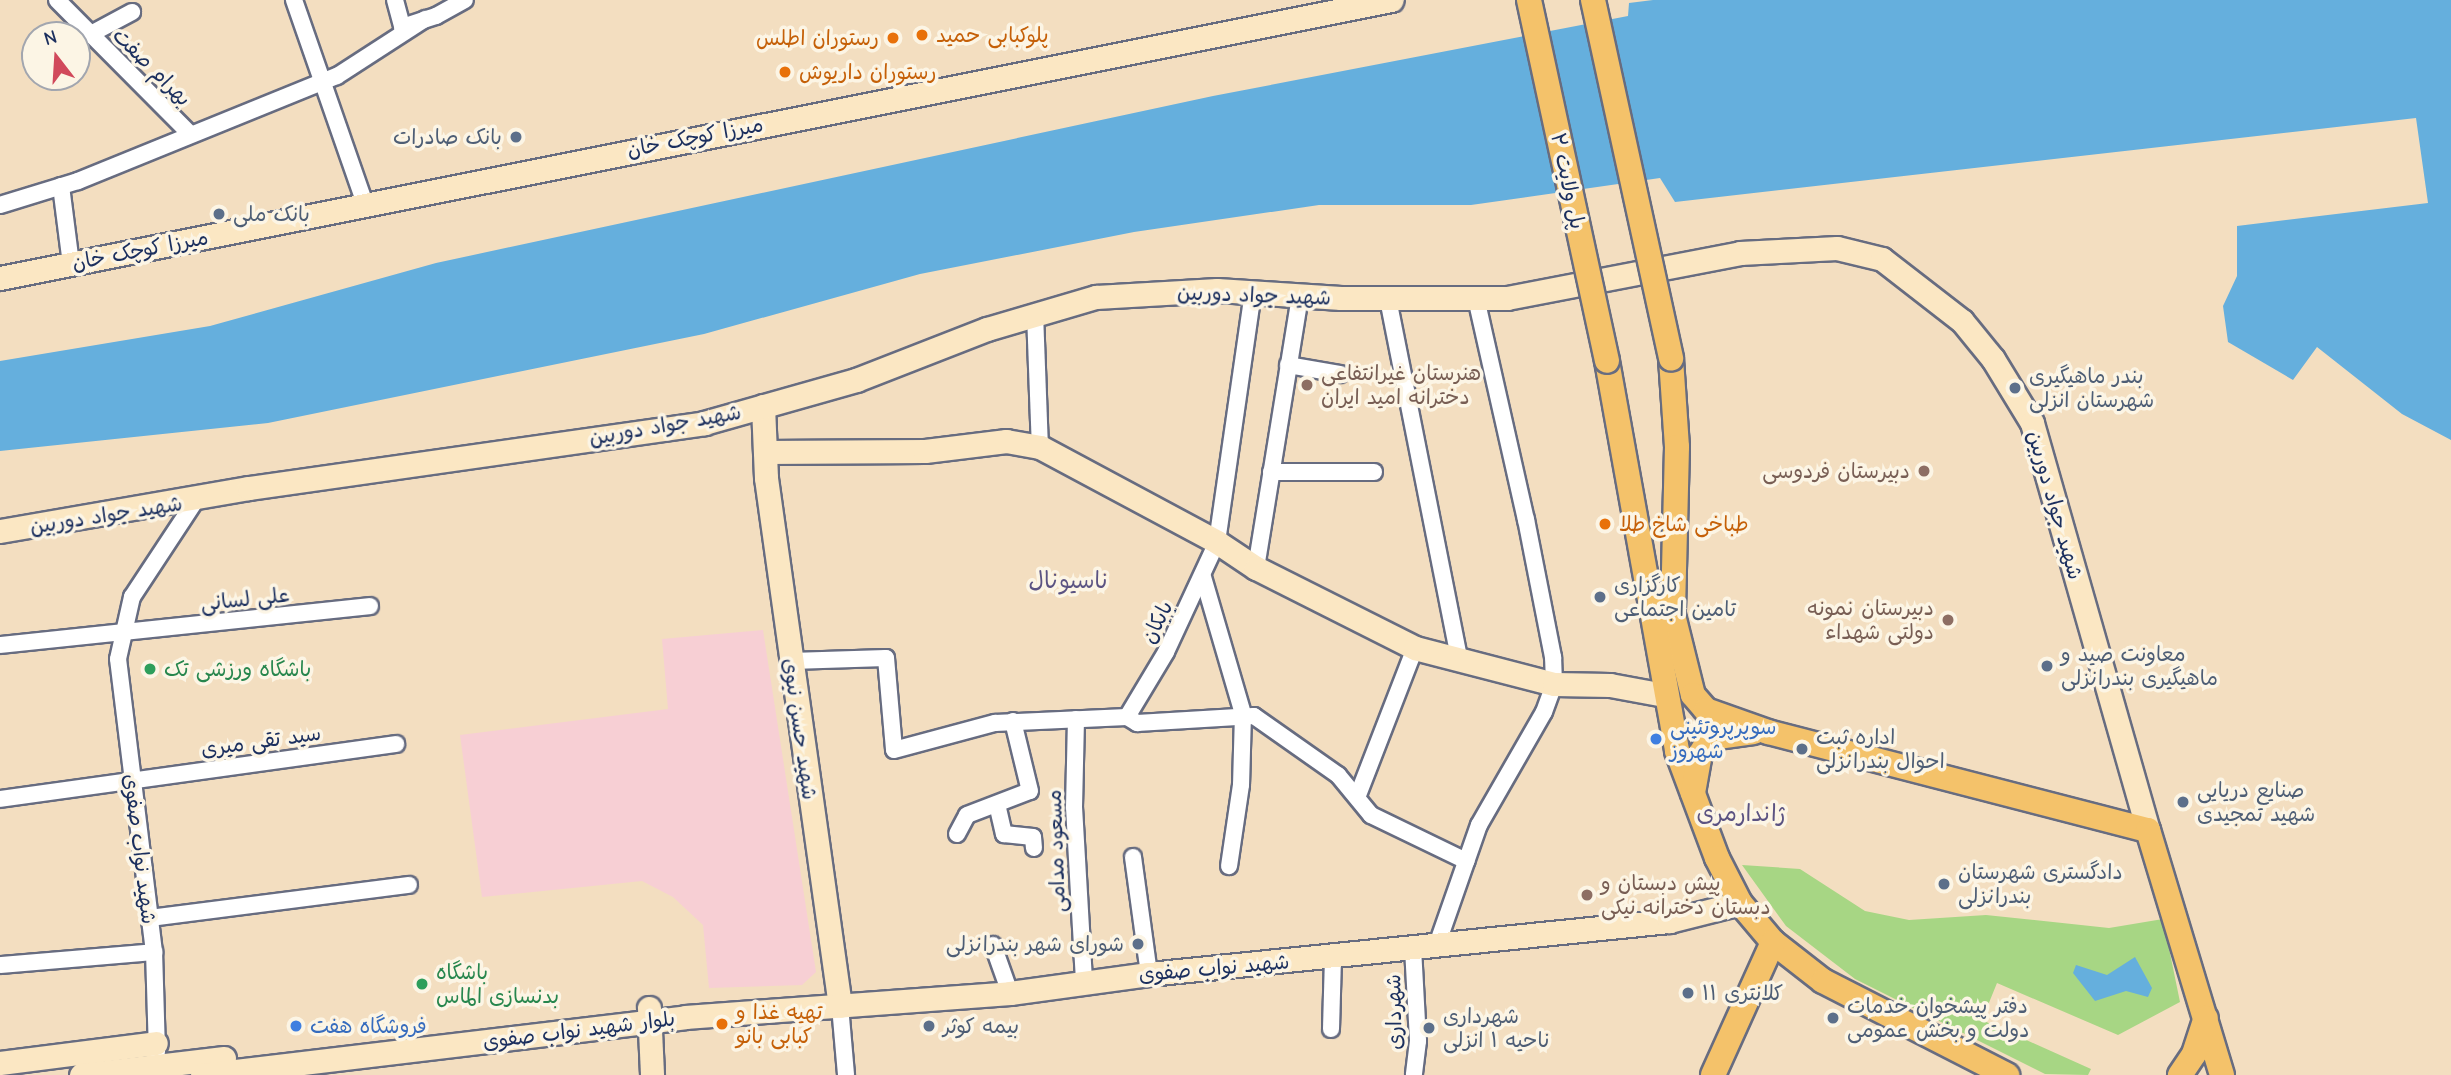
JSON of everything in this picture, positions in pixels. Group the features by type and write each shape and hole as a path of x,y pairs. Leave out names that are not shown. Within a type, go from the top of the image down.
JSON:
{"main road":[{"name":"میرزا کوچک خان","path":"0,278 1391,0"},
{"name":"پل ولایت ۲","path":"1529,0 1607,361 1664,695 1677,751 1692,797 1740,903 1773,942 1823,981 2007,1075"},
{"path":"1593,0 1671,359 1677,447 1673,615 1684,671 1693,695 1706,710 1769,732 2148,831 2222,1075"},
{"name":"شهید جواد دوربین","path":"0,531 196,500 249,488 704,423 856,380 1035,313 1096,298 1139,293 1253,293 1388,299 1507,298 1786,248 1838,248 1882,260 1929,292 1962,321 1993,359 2032,422 2148,831"},
{"name":"شهید حسن نبوی","path":"764,406 765,452 791,661 840,1006"},
{"path":"765,452 925,451 1006,441 1040,447 1217,542 1256,568 1415,648 1554,684 1610,685 1664,695"},
{"path":"1692,797 1700,755 1710,737 1727,732 1769,732"},
{"name":"شهید نواب صفوی","path":"685,1017 1010,993 1149,974 1413,948 1438,942 1669,921 1740,903"},
{"path":"1713,1075 1773,942"},
{"path":"650,1014 652,1075"},
{"name":"بلوار شهید نواب صفوی","path":"202,1075 325,1068 650,1014"},
{"name":"بلوار شهید نواب صفوی","path":"81,1075 158,1061 650,1014 685,1017"},
{"path":"2180,1075 2194,1054 2206,1018"},
{"path":"0,1063 158,1061"}],"street":[{"name":"بهرام صفت","path":"57,0 77,21"},
{"path":"294,0 365,204"},
{"path":"395,0 402,27 425,19"},
{"path":"0,205 61,186 324,81 425,19 464,0"},
{"path":"91,33 132,12"},
{"name":"بهرام صفت","path":"91,36 189,133"},
{"path":"61,186 71,264"},
{"name":"بابکان","path":"1127,718 1203,577 1217,542 1253,293"},
{"path":"1256,568 1300,295"},
{"path":"1388,299 1461,662"},
{"path":"1438,942 1479,825 1544,712 1554,684 1553,657 1531,547 1476,299"},
{"path":"1035,313 1040,447"},
{"path":"1288,365 1340,374"},
{"path":"1271,472 1374,472"},
{"name":"شهید نواب صفوی","path":"158,1061 154,952 118,659 132,597 196,500"},
{"path":"1203,577 1243,714 1241,785 1229,866"},
{"name":"علی لسانی","path":"0,645 370,606"},
{"path":"1358,795 1415,648"},
{"path":"791,661 886,658 894,750 1013,722 1127,718 1137,723 1243,714 1254,716 1338,775 1358,795 1371,815 1465,861"},
{"name":"مسعود مدامی","path":"1076,719 1074,807 1084,982"},
{"path":"957,834 967,815 1030,791 1013,722"},
{"name":"سید تقی میری","path":"0,799 396,744"},
{"path":"997,804 1004,834 1033,837 1034,848"},
{"path":"1133,857 1149,974"},
{"path":"150,918 409,885"},
{"path":"993,945 1010,993"},
{"name":"شهرداری","path":"1413,948 1418,1041 1414,1075"},
{"path":"0,965 154,952"},
{"path":"1331,1030 1333,957"},
{"path":"840,1006 846,1075"}],"shaded area":[{"path":"763,630 816,972 802,985 709,988 703,925 673,897 642,881 482,897 460,735 668,709 662,639"}],"green space":[{"path":"1742,865 1800,869 1865,911 1909,920 1986,915 2109,928 2163,919 2180,1002 2118,1035 1997,983 1982,1020 2091,1069 2088,1075 2045,1074 1855,979 1786,926"}],"water":[{"path":"1653,0 2451,0 2451,440 2402,414 2317,347 2293,380 2228,342 2223,306 2237,276 2237,226 2428,203 2416,118 1675,202 1660,178 1471,205 1319,205 1134,232 920,274 704,334 268,423 0,451 0,361 210,326 436,263 1213,96 1628,16 1629,3"},
{"path":"2135,957 2152,988 2148,997 2126,991 2095,1001 2073,973 2076,965 2107,975"}],"place":[{"name":"پلوکبابی حمید","path":"922,35"},
{"name":"رستوران اطلس","path":"893,38"},
{"name":"رستوران داریوش","path":"785,72"},
{"name":"بانک صادرات","path":"516,137"},
{"name":"بانک ملی","path":"219,214"},
{"name":"هنرستان غیرانتفاعی دخترانه امید ایران","path":"1307,385"},
{"name":"بندر ماهیگیری شهرستان انزلی","path":"2015,388"},
{"name":"دبیرستان فردوسی","path":"1924,471"},
{"name":"طباخی شاخ طلا","path":"1605,524"},
{"name":"کارگزاری تامین اجتماعی","path":"1600,597"},
{"name":"دبیرستان نمونه دولتی شهداء","path":"1948,620"},
{"name":"معاونت صید و ماهیگیری بندرانزلی","path":"2047,666"},
{"name":"باشگاه ورزشی تک","path":"150,669"},
{"name":"سوپرپروتئینی شهروز","path":"1656,739"},
{"name":"اداره ثبت احوال بندرانزلی","path":"1802,749"},
{"name":"صنایع دریایی شهید تمجیدی","path":"2183,802"},
{"name":"دادگستری شهرستان بندرانزلی","path":"1944,884"},
{"name":"پیش دبستان و دبستان دخترانه نیکی","path":"1587,895"},
{"name":"شورای شهر بندرانزلی","path":"1138,944"},
{"name":"باشگاه بدنسازی الماس","path":"422,984"},
{"name":"کلانتری ۱۱","path":"1688,993"},
{"name":"دفتر پیشخوان خدمات دولت و بخش عمومی","path":"1833,1018"},
{"name":"تهیه غذا و کبابی بانو","path":"722,1024"},
{"name":"فروشگاه هفت","path":"296,1026"},
{"name":"بیمه کوثر","path":"929,1026"},
{"name":"شهرداری ناحیه ۱ انزلی","path":"1429,1028"}],"district":[{"name":"ناسیونال","path":"1068,581"},
{"name":"ژاندارمری","path":"1741,814"}]}
